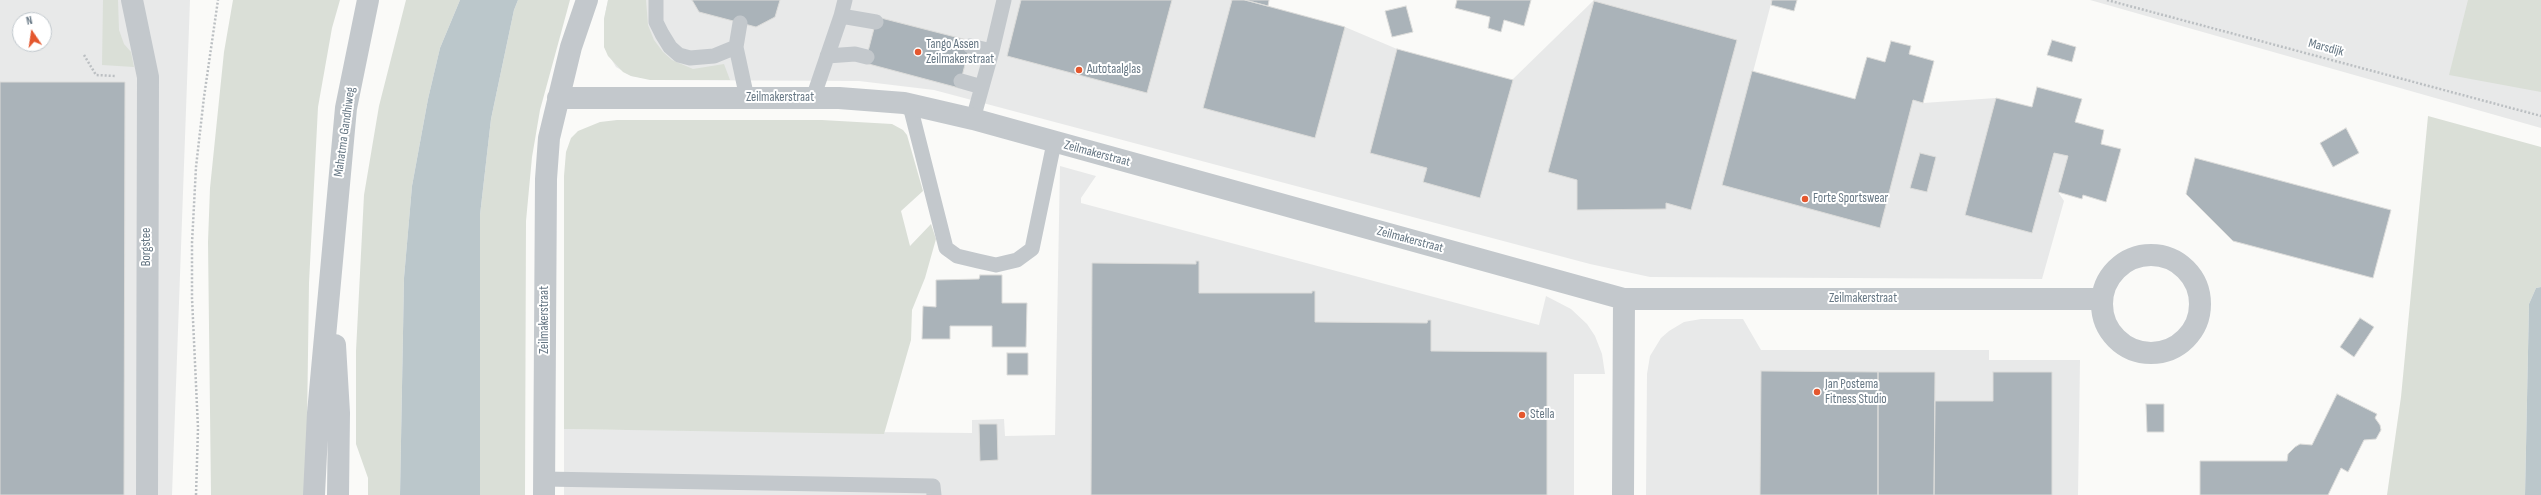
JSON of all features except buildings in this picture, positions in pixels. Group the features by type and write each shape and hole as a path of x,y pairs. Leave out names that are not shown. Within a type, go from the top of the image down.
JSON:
{"street":[{"name":"Borgstee","path":"132,0 148,77 147,495"},
{"name":"Mahatma Gandhiweg","path":"314,495 318,413 346,108 368,0"},
{"name":"Zeilmakerstraat","path":"544,487 546,179 549,138 571,47 587,0"},
{"name":"Zeilmakerstraat","path":"558,98 839,98 910,106 973,119 1624,299 2102,299"},
{"path":"2144,255 2160,256 2180,264 2188,271 2197,285 2201,301 2196,324 2181,343 2166,351 2150,354 2134,351 2110,331 2103,316 2102,299 2106,284 2116,270 2128,260 2144,255"},
{"name":"Mahatma Gandhiweg","path":"331,266 339,413 338,495"},
{"path":"1623,495 1624,299"}],"lane":[{"path":"656,0 656,22 670,47 679,54 690,58 714,56 736,48"},
{"path":"813,98 845,0"},
{"path":"973,119 992,51 1004,0"},
{"path":"841,16 876,22"},
{"path":"740,23 736,48 747,98"},
{"path":"970,46 992,51"},
{"path":"827,56 855,54 866,57"},
{"path":"961,81 982,86"},
{"path":"910,106 946,248 957,256 996,265 1017,260 1032,249 1054,142"},
{"path":"544,487 933,486 934,495"}],"path":[{"path":"196,495 198,428 192,298 192,243 204,97 218,0"},
{"name":"Marsdijk","path":"2107,0 2541,116"},
{"path":"84,54 96,76 148,77"}],"shaded area":[{"path":"0,0 190,0 172,495 0,495"},
{"path":"103,0 118,0 119,30 124,44 131,52 134,67 102,65"},
{"path":"233,0 340,0 332,28 318,107 309,283 306,495 211,495 208,242 210,188 224,52"},
{"path":"406,0 460,0 440,48 428,99 412,186 404,278 400,495 368,495 368,478 356,444 356,351 364,195 379,106"},
{"path":"460,0 518,0 514,10 491,119 480,215 480,495 400,495 404,278 412,186 428,99 440,48"},
{"path":"518,0 570,0 540,110 532,157 526,221 525,495 480,495 480,215 491,119 514,10"},
{"path":"608,0 1245,0 1345,27 1397,49 1512,80 1594,0 1772,0 1753,72 1855,99 1913,100 1923,103 1996,98 2032,107 2054,153 2068,156 2058,192 2064,201 2042,279 1650,277 1590,264 934,90 859,81 657,80 631,76 616,67 604,47 604,19"},
{"path":"608,0 646,0 648,25 654,40 663,52 672,60 693,69 724,64 730,80 650,80 631,76 623,72 608,56 604,47 604,19"},
{"path":"2090,0 2541,0 2541,128"},
{"path":"2468,0 2541,0 2541,92 2449,75"},
{"path":"2428,116 2541,147 2541,287 2536,288 2529,304 2525,495 2387,495 2401,397"},
{"path":"617,120 822,120 892,124 903,130 907,135 923,191 901,211 910,246 931,224 936,239 925,278 912,310 911,340 884,434 564,429 564,176 566,152 571,138 578,131 600,122"},
{"path":"1060,166 1096,176 1081,198 1081,203 1539,325 1546,296 1571,309 1587,324 1595,336 1602,354 1605,374 1574,374 1574,495 564,495 564,429 972,433 972,420 1004,419 1005,436 1055,435"},
{"path":"2541,287 2541,495 2525,495 2529,304 2536,288"},
{"path":"1701,319 1743,319 1761,350 1989,350 1989,360 2080,360 2078,495 1646,495 1647,374 1650,356 1661,338 1669,331 1684,322"}],"place":[{"name":"Tango Assen Zeilmakerstraat","path":"918,52"},
{"name":"Autotaalglas","path":"1079,70"},
{"name":"Forte Sportswear","path":"1805,199"},
{"name":"Jan Postema Fitness Studio","path":"1817,392"},
{"name":"Stella","path":"1522,415"}]}
